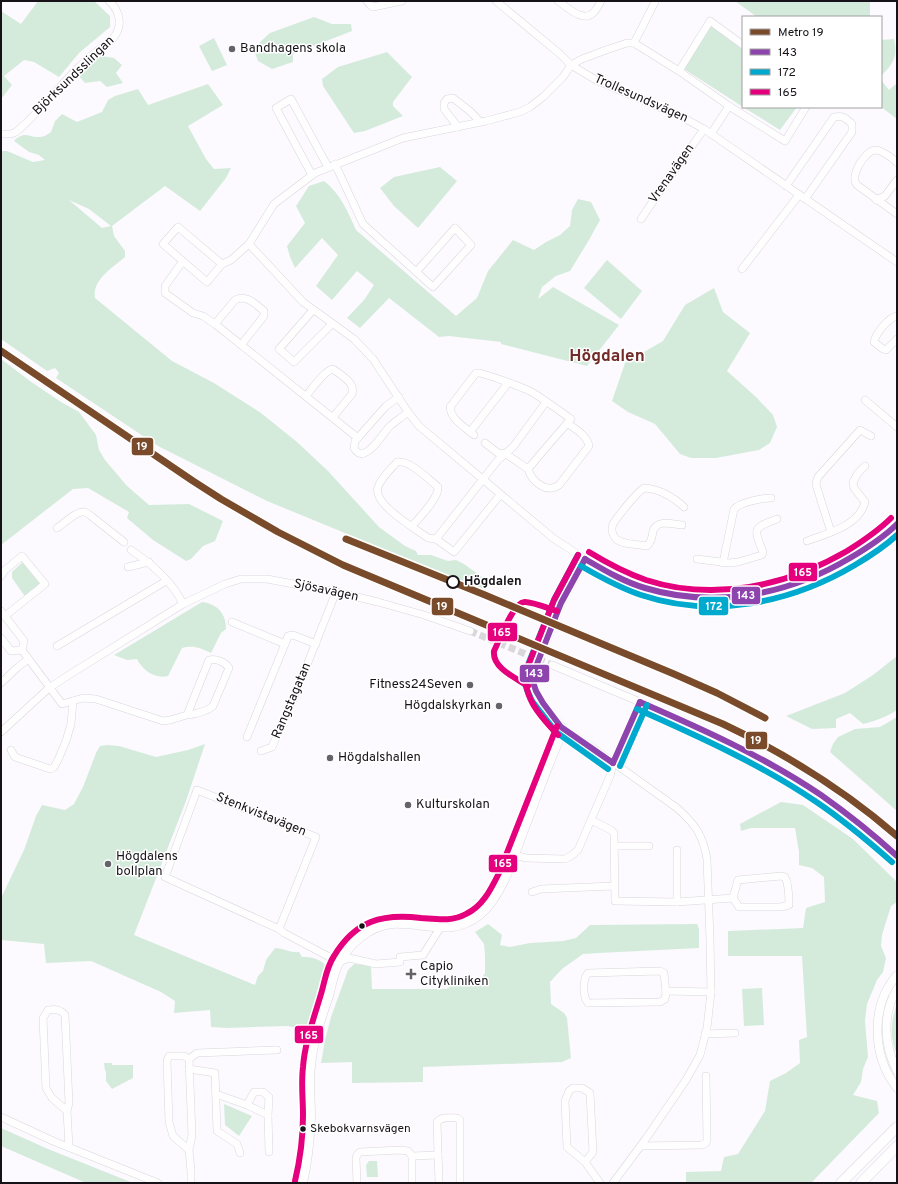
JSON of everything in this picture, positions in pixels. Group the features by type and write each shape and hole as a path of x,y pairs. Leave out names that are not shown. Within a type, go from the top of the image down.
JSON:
{"main road":[{"path":"841,1183 897,1127"},
{"path":"861,1183 897,1146"}],"street":[{"name":"Björksundsslingan","path":"1,134 11,134 16,132 80,66 109,43 116,34 120,24 115,6 109,1"},
{"path":"367,1 373,8 402,1"},
{"name":"Trollesundsvägen","path":"496,1 560,54 571,65 596,80 682,117 704,129 897,262"},
{"path":"558,1 581,16 588,16 594,12 601,1"},
{"path":"655,2 634,43 785,141 805,108"},
{"path":"679,71 710,21 742,44"},
{"name":"Trollesundsvägen","path":"571,65 606,50 627,43 634,43"},
{"path":"222,264 178,227 163,244 207,282 222,264 231,260 249,244 274,204 312,175 335,164 403,138 520,112 530,107 543,97 563,77 571,65"},
{"path":"458,127 444,109 444,103 447,99 453,98 471,112 480,122"},
{"path":"312,175 276,108 291,99 328,168"},
{"path":"711,134 729,106"},
{"path":"742,269 802,197 852,132 852,124 847,118 840,116 834,117 786,186"},
{"name":"Vrenavägen","path":"641,219 704,129"},
{"path":"897,163 875,150 870,152 865,157 855,172 854,179 855,183 876,200 897,214"},
{"path":"335,164 363,224 433,287 470,245 455,228 416,271"},
{"path":"876,200 885,196 897,180"},
{"path":"249,244 303,302 354,339 374,359 408,412 419,426 553,538 585,559 644,588 666,593 715,598 761,594 784,588 822,574 874,544 897,524"},
{"path":"183,261 165,286 166,293 193,313 203,316 215,324 358,438"},
{"path":"215,324 235,300 245,297 252,301 264,311 264,316 241,344"},
{"path":"313,310 279,349 294,362 332,324"},
{"path":"897,316 892,317 876,337 874,342 886,350 897,339"},
{"path":"306,396 326,372 333,369 352,385 354,389 352,394 333,417"},
{"path":"508,383 472,433 454,418 450,412 450,407 472,377 476,373 480,373 508,383 531,392 571,419 528,469"},
{"path":"399,397 386,406 355,441 354,448 357,452 362,454 365,453 371,449 390,427 408,412"},
{"path":"865,400 897,427"},
{"path":"436,539 498,460 513,447 546,402"},
{"path":"485,443 498,453 506,454 528,469 530,476 545,488 555,488 560,485 590,446 583,435 567,423"},
{"path":"831,532 817,488 816,483 818,477 860,430 872,436"},
{"path":"412,526 434,500 439,491 438,487 409,464 401,461 397,462 380,482 378,495 381,501 388,508 412,526 428,538 436,539 454,552 500,495"},
{"path":"807,541 849,523 864,506 866,502 854,488 853,482 858,473 865,466"},
{"path":"682,526 661,523 657,525 654,530 652,540 647,546 617,540 613,535 612,530 613,524 644,488 666,494 684,506"},
{"path":"723,563 734,509 737,506 763,498 771,498"},
{"path":"56,528 76,514 85,512 124,542"},
{"path":"697,559 723,563 738,562 762,555 763,552 756,536 756,530 760,526 777,519"},
{"path":"131,550 149,562 174,588 183,604"},
{"path":"1,576 5,570 22,556 45,584 3,614 24,641 22,650 62,704 83,698 96,699 163,721 187,716 209,710 213,706 229,668 226,664 213,659 209,660 187,716"},
{"path":"585,559 561,603 534,669 532,679 534,687 538,696 555,720 564,729 677,808 688,818 699,831 706,849 707,859 711,949 711,992 705,1034 700,1055 686,1080 641,1146 613,1183"},
{"path":"128,567 149,562"},
{"name":"Sjösavägen","path":"1,732 50,688 72,672 183,604 225,584 241,579 267,579 336,592 424,615 470,631"},
{"path":"57,646 166,581"},
{"name":"Rangstagatan","path":"262,751 272,746 316,644 336,592"},
{"path":"232,622 285,644"},
{"path":"247,737 288,636 293,635 316,644"},
{"path":"1,638 11,651 22,650"},
{"path":"1,683 28,659"},
{"path":"552,665 640,702 719,738 780,770 837,807 870,832 897,856"},
{"path":"11,750 15,757 50,769 54,767 61,754 71,724 73,701"},
{"path":"514,855 526,858 565,859 578,850 610,776 613,763 640,702"},
{"path":"303,1183 309,1148 313,1050 318,1028 339,962 359,938 378,927 391,924 401,924 452,928 460,926 480,915 489,906 499,890 514,855 564,729"},
{"name":"Stenkvistavägen","path":"197,790 316,837 279,928 165,878 197,790"},
{"path":"591,820 614,833 615,901 677,902 734,898"},
{"path":"615,846 649,846"},
{"path":"677,850 677,902"},
{"path":"781,876 785,877 787,880 789,905 782,908 739,907 734,898 738,880 781,876"},
{"path":"532,892 541,889 614,886"},
{"path":"279,928 284,933 339,962 349,958 376,964 400,962 400,957 423,955 440,928"},
{"path":"660,971 664,973 666,990 664,999 660,1002 588,1004 585,1000 584,984 585,976 588,973 660,971"},
{"path":"897,975 891,982 881,1002 877,1023 879,1048 886,1070 897,1088"},
{"path":"897,989 888,1010 886,1028 890,1056 897,1071"},
{"path":"666,990 711,992"},
{"path":"67,1111 52,1098 46,1088 43,1018 48,1010 56,1009 62,1011 65,1015 69,1103 67,1111 69,1147"},
{"path":"705,1034 735,1034"},
{"path":"189,1059 197,1053 277,1050"},
{"path":"189,1059 184,1056 169,1056 167,1061 169,1122 173,1136 189,1150"},
{"path":"189,1059 192,1135 189,1150 192,1171 191,1183"},
{"path":"189,1069 215,1073 217,1131 237,1144 240,1153"},
{"path":"641,1146 702,1145 706,1143 706,1076"},
{"path":"584,1162 593,1152 590,1093 588,1090 582,1088 573,1088 569,1091 565,1101 567,1148 584,1162 600,1183"},
{"path":"247,1105 254,1092 263,1092 269,1097 269,1152"},
{"path":"216,1094 247,1105 268,1115"},
{"path":"1,1117 69,1147 158,1183"},
{"path":"439,1183 437,1122 445,1117 458,1118 460,1120 460,1183"},
{"path":"357,1183 356,1158 360,1152 400,1150 408,1152 412,1156 438,1155"},
{"path":"412,1156 412,1183"}],"green space":[{"path":"38,1 94,1 110,16 110,27 79,53 59,77 34,62 24,60 4,76 12,85 1,99 1,11 21,24"},
{"path":"735,1 870,1 870,16 756,16"},
{"path":"314,17 332,24 351,24 352,31 293,54 293,62 272,69 258,61 255,53 260,42 270,33"},
{"path":"710,24 742,47 742,106 684,69"},
{"path":"214,38 227,65 212,71 199,46"},
{"path":"894,39 895,55 889,68 882,75 882,40"},
{"path":"387,52 412,77 393,102 393,106 403,116 365,131 354,133 323,86 322,79 338,67"},
{"path":"101,56 114,58 122,65 116,73 123,83 107,87 100,81 85,83 78,75"},
{"path":"882,81 889,90 897,83 897,119 882,108"},
{"path":"208,84 223,105 188,126 206,159 214,169 231,168 226,178 200,211 165,186 112,226 114,236 125,251 125,257 109,270 100,280 95,292 95,298 172,361 214,383 261,413 297,442 328,471 379,527 405,546 416,551 418,555 431,555 448,561 456,560 464,564 485,579 486,590 267,501 158,446 56,378 59,373 55,368 47,371 1,339 1,151 7,151 33,162 45,160 39,155 29,152 14,141 24,135 42,137 46,135 51,132 55,121 62,114 77,122 102,112 108,100 115,96 138,89 148,105","holes":["69,200 89,209 111,226 102,228"]},
{"path":"745,108 796,108 780,130"},
{"path":"440,167 457,181 418,228 394,206 380,188 394,177"},
{"path":"324,181 339,197 356,230 456,316 477,298 488,271 513,240 534,250 560,235 570,226 572,210 578,199 591,202 600,220 570,271 556,276 542,287 538,299 553,287 619,325 587,366 501,344 501,342 449,336 439,337 389,298 360,328 347,318 364,300 374,285 357,271 332,300 316,286 338,255 322,238 295,268 287,246 305,223 296,206 309,186"},
{"path":"607,260 642,291 621,319 584,288"},
{"path":"714,288 723,312 750,333 727,371 756,397 773,415 777,427 770,443 759,450 716,458 691,458 680,454 655,424 628,412 612,401 625,363 663,341 685,305"},
{"path":"1,359 30,381 79,412 96,435 99,450 105,460 127,486 149,505 189,504 223,521 215,541 203,546 191,559 186,561 153,540 127,518 129,512 88,488 73,489 1,545"},
{"path":"24,561 42,585 28,596 24,595 12,578 12,572"},
{"path":"202,602 217,607 223,614 226,624 226,629 221,633 211,653 197,648 182,648 168,676 163,677 150,673 137,659 127,660 114,655"},
{"path":"897,656 897,710 889,715 863,724 850,713 836,719 836,728 812,729 786,716 845,693 873,675"},
{"path":"897,717 897,811 830,752 838,737 855,729 880,727"},
{"path":"205,744 186,801 134,935 255,985 258,976 263,971 266,960 275,948 299,952 302,957 310,957 321,961 329,970 308,1031 288,1026 227,1028 211,1027 210,1010 174,1013 175,1001 161,992 91,961 46,963 44,944 1,940 1,896 24,850 36,816 42,805 65,810 74,804 83,787 100,746 119,746 156,757 188,750"},
{"path":"781,802 803,805 853,839 897,882 897,902 891,906 882,935 881,946 886,958 883,972 877,980 867,1004 865,1021 868,1057 863,1069 861,1082 853,1095 877,1101 879,1113 811,1183 686,1183 686,1172 721,1171 724,1157 738,1154 765,1111 770,1081 786,1073 800,1063 799,1040 807,1037 802,956 728,956 728,931 803,928 806,908 825,902 824,877 812,868 799,865 799,852 795,828 751,828 741,831 740,824"},
{"path":"488,924 502,935 500,945 510,947 530,943 563,941 576,938 590,925 697,924 699,929 699,948 583,954 562,969 550,982 551,1004 564,1013 567,1018 571,1058 562,1062 423,1067 423,1082 352,1083 352,1062 321,1063 331,1017 348,970 354,964 371,966 372,989 445,989 449,988 450,982 480,980 485,973 484,944 475,932"},
{"path":"762,988 764,1025 744,1026 742,989"},
{"path":"897,1003 897,1055 894,1048 892,1029 893,1016"},
{"path":"104,1063 112,1063 112,1065 133,1065 133,1078 112,1089 106,1081"},
{"path":"224,1104 252,1116 239,1136 225,1125"},
{"path":"1,1128 48,1149 133,1183 86,1183 1,1146"},
{"path":"369,1161 377,1161 378,1177 367,1177 366,1165"}],"tunnel":[{"path":"470,631 552,665"}],"metro line":[{"name":"19","path":"1,351 193,481 278,532 343,565 723,724 792,760 814,774 856,803 897,836"},
{"name":"19","path":"346,539 674,674 717,693 765,718"}],"transit line":[{"name":"165","path":"589,552 610,564 646,580 672,587 698,590 724,590 750,587 775,581 824,563 847,551 876,532 891,518"},
{"name":"143","path":"585,559 629,582 645,588 671,594 698,597 750,595 802,581 826,571 869,547 897,524"},
{"name":"172","path":"581,566 618,586 641,595 668,602 696,606 723,606 778,598 805,589 855,565 877,551 897,535"},
{"name":"172","path":"578,555 554,600 527,667 525,684 532,701 556,732 608,769"},
{"name":"165","path":"558,735 544,720 533,704 526,686 526,676 528,666 554,600 578,555"},
{"name":"143","path":"585,559 561,603 535,669 533,682 543,703 561,727 613,763"},
{"name":"165","path":"528,686 511,676 497,663 494,657 494,651 511,615 520,604 524,602 531,603 557,611"},
{"name":"143","path":"640,702 733,744 800,781 851,817 897,856"},
{"name":"143","path":"613,763 640,702"},
{"name":"172","path":"620,766 647,705"},
{"name":"172","path":"637,709 728,751 773,775 845,822 892,862"},
{"name":"165","path":"295,1181 300,1157 302,1132 302,1079 304,1057 310,1030 327,970 331,961 342,944 351,935 360,927 371,922 394,917 450,919 461,917 472,911 482,902 490,891 499,873 557,726"}],"place":[{"name":"Bandhagens skola","path":"232,49"},
{"name":"Högdalen","path":"453,582"},
{"name":"Fitness24Seven","path":"470,685"},
{"name":"Högdalskyrkan","path":"499,706"},
{"name":"Högdalshallen","path":"330,758"},
{"name":"Kulturskolan","path":"408,805"},
{"name":"Högdalens bollplan","path":"108,864"},
{"name":"Capio Citykliniken","path":"411,974"},
{"name":"Skebokvarnsvägen","path":"303,1129"}],"district":[{"name":"Högdalen","path":"607,357"}]}
